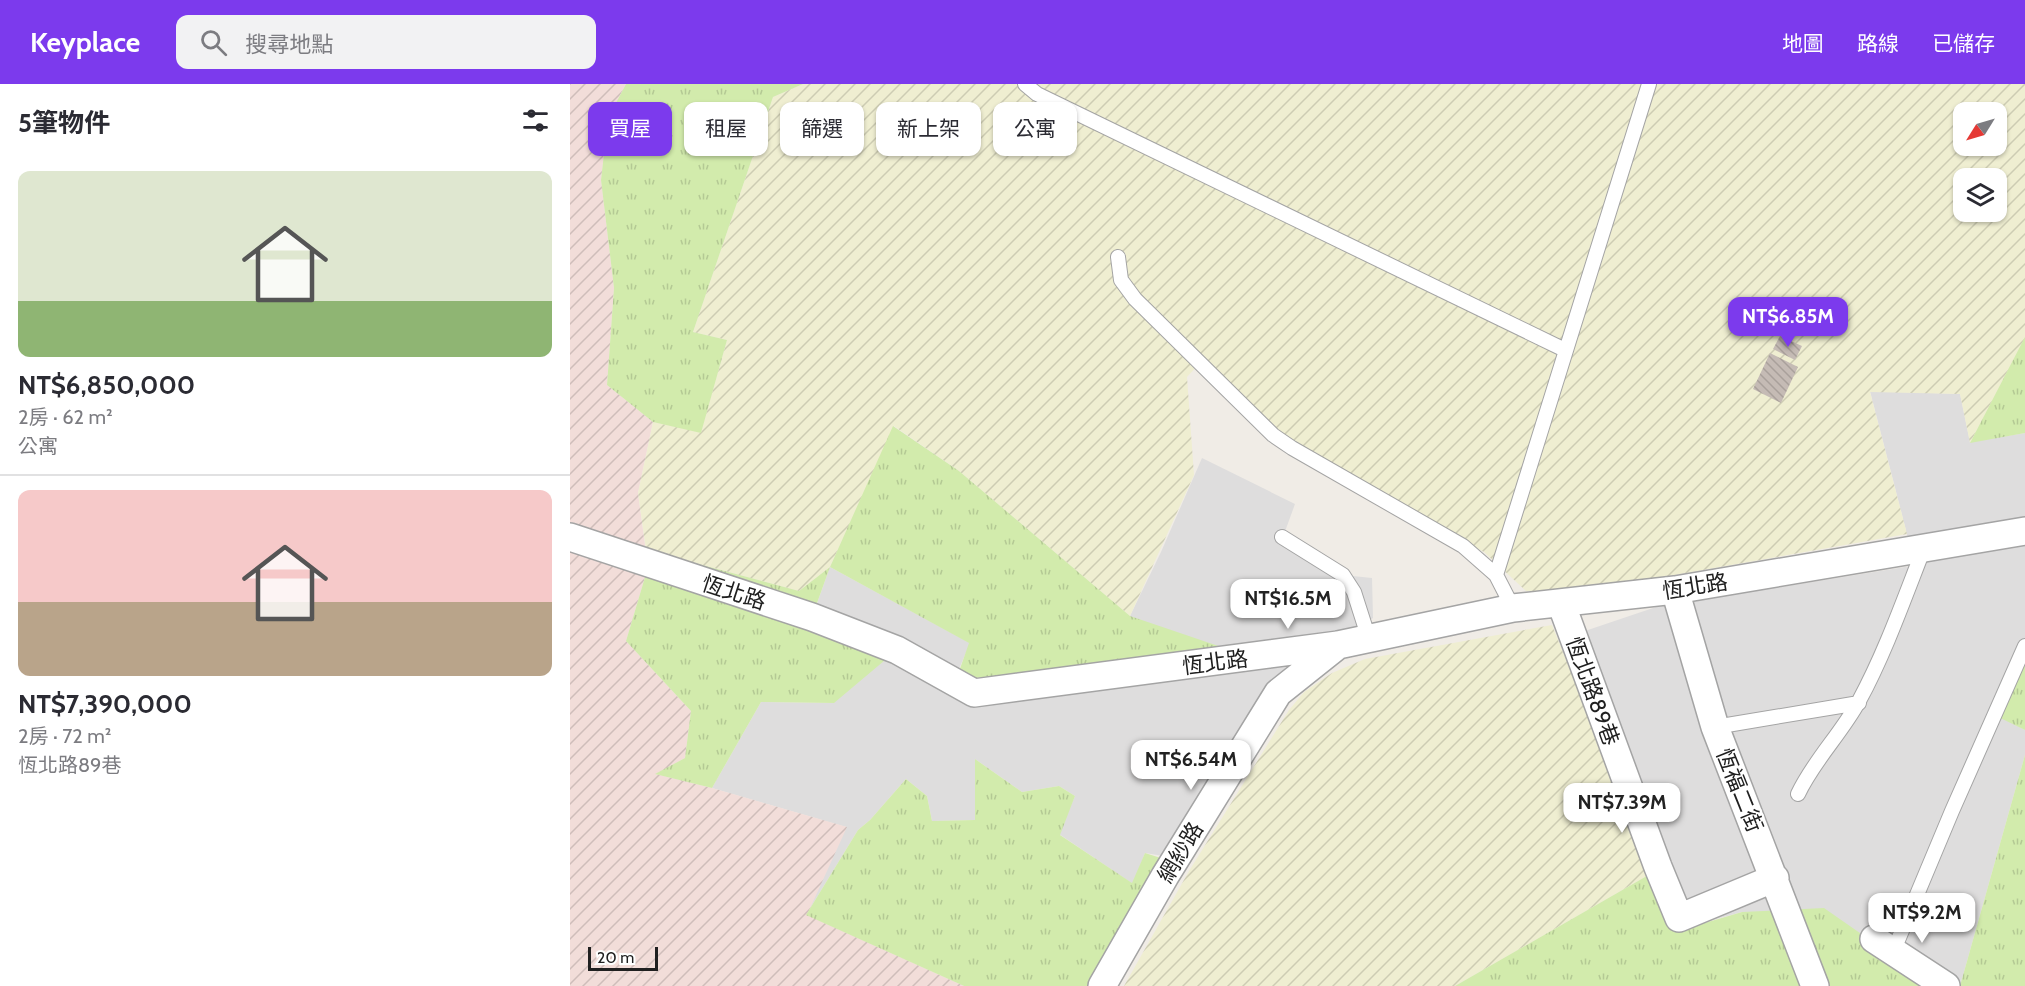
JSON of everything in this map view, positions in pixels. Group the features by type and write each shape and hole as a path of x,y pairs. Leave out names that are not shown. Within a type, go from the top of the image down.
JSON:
{"street":[{"name":"恆北路","path":"570,537 812,617 897,650 974,693 1338,645 1513,608 1675,590 2025,531"},
{"name":"恆福二街","path":"1675,590 1715,727 1815,986"},
{"name":"恆北路89巷","path":"1561,603 1679,918 1775,878"},
{"name":"網紗路","path":"1102,986 1165,876 1278,693 1338,645"},
{"path":"1883,945 1946,986"}],"lane":[{"path":"1025,84 1037,94 1565,350"},
{"path":"1496,575 1649,84"},
{"path":"1118,257 1121,280 1135,299 1273,435 1463,546 1496,575 1513,608"},
{"path":"1282,537 1343,575 1354,592 1369,639"},
{"path":"1798,794 1806,776 1858,703 1924,548"},
{"path":"1883,945 1952,811 2025,646"},
{"path":"1715,727 1858,703"}],"shaded area":[{"path":"570,84 626,84 616,102 588,102 588,156 604,156 601,180 614,288 607,385 653,422 638,493 648,567 626,641 691,711 685,758 656,774 847,827 807,915 964,986 570,986"},
{"path":"1870,391 1960,394 1970,442 2025,433 2025,640 1993,713 2025,730 2025,755 1960,986 1936,986 1742,912 1690,926 1579,633 1656,607 1911,566 1907,534"},
{"path":"1202,458 1295,504 1283,537 1343,575 1372,578 1373,618 1292,675 1176,858 1145,853 1133,884 1059,834 1075,796 1059,786 1022,792 975,759 975,820 932,821 927,796 906,779 870,820 858,830 806,915 846,827 712,788 761,702 834,703 812,617 830,567 970,643 954,681 974,693 1130,616"}],"green space":[{"path":"626,84 803,84 773,97 768,112 768,102 684,102 684,156 753,156 693,332 727,340 701,433 653,422 607,385 614,288 601,180 604,156 672,156 672,102 616,102"},
{"path":"803,84 2025,84 2025,338 1970,443 1960,394 1870,392 1907,534 1663,577 1560,592 1526,591 1484,552 1292,448 1200,363 1187,377 1194,475 1130,616 959,471 894,426 830,567 799,591 646,550 638,493 653,422 701,432 727,340 693,332 753,156 768,156 768,112 773,97"},
{"path":"2025,337 2025,433 1970,443"},
{"path":"893,426 959,471 1130,616 1236,652 956,680 969,643 830,567"},
{"path":"646,550 799,591 830,567 812,617 897,650 834,703 761,702 712,788 655,774 685,758 691,711 626,641 648,567"},
{"path":"1552,625 1652,873 1455,986 1124,986 1189,871 1289,710 1304,692 1332,673 1365,659"},
{"path":"2025,641 2025,730 1992,714"},
{"path":"2025,755 2025,986 1960,986"},
{"path":"975,759 1022,792 1059,786 1075,796 1060,835 1132,883 1145,853 1167,860 1096,986 964,986 806,915 858,830 870,820 906,779 927,796 932,821 975,820"},
{"path":"1652,873 1674,932 1742,912 1824,908 1936,986 1455,986"}],"building":[{"path":"1780,336 1802,346 1795,360 1773,349"},
{"path":"1770,353 1798,367 1781,403 1753,389"}]}
